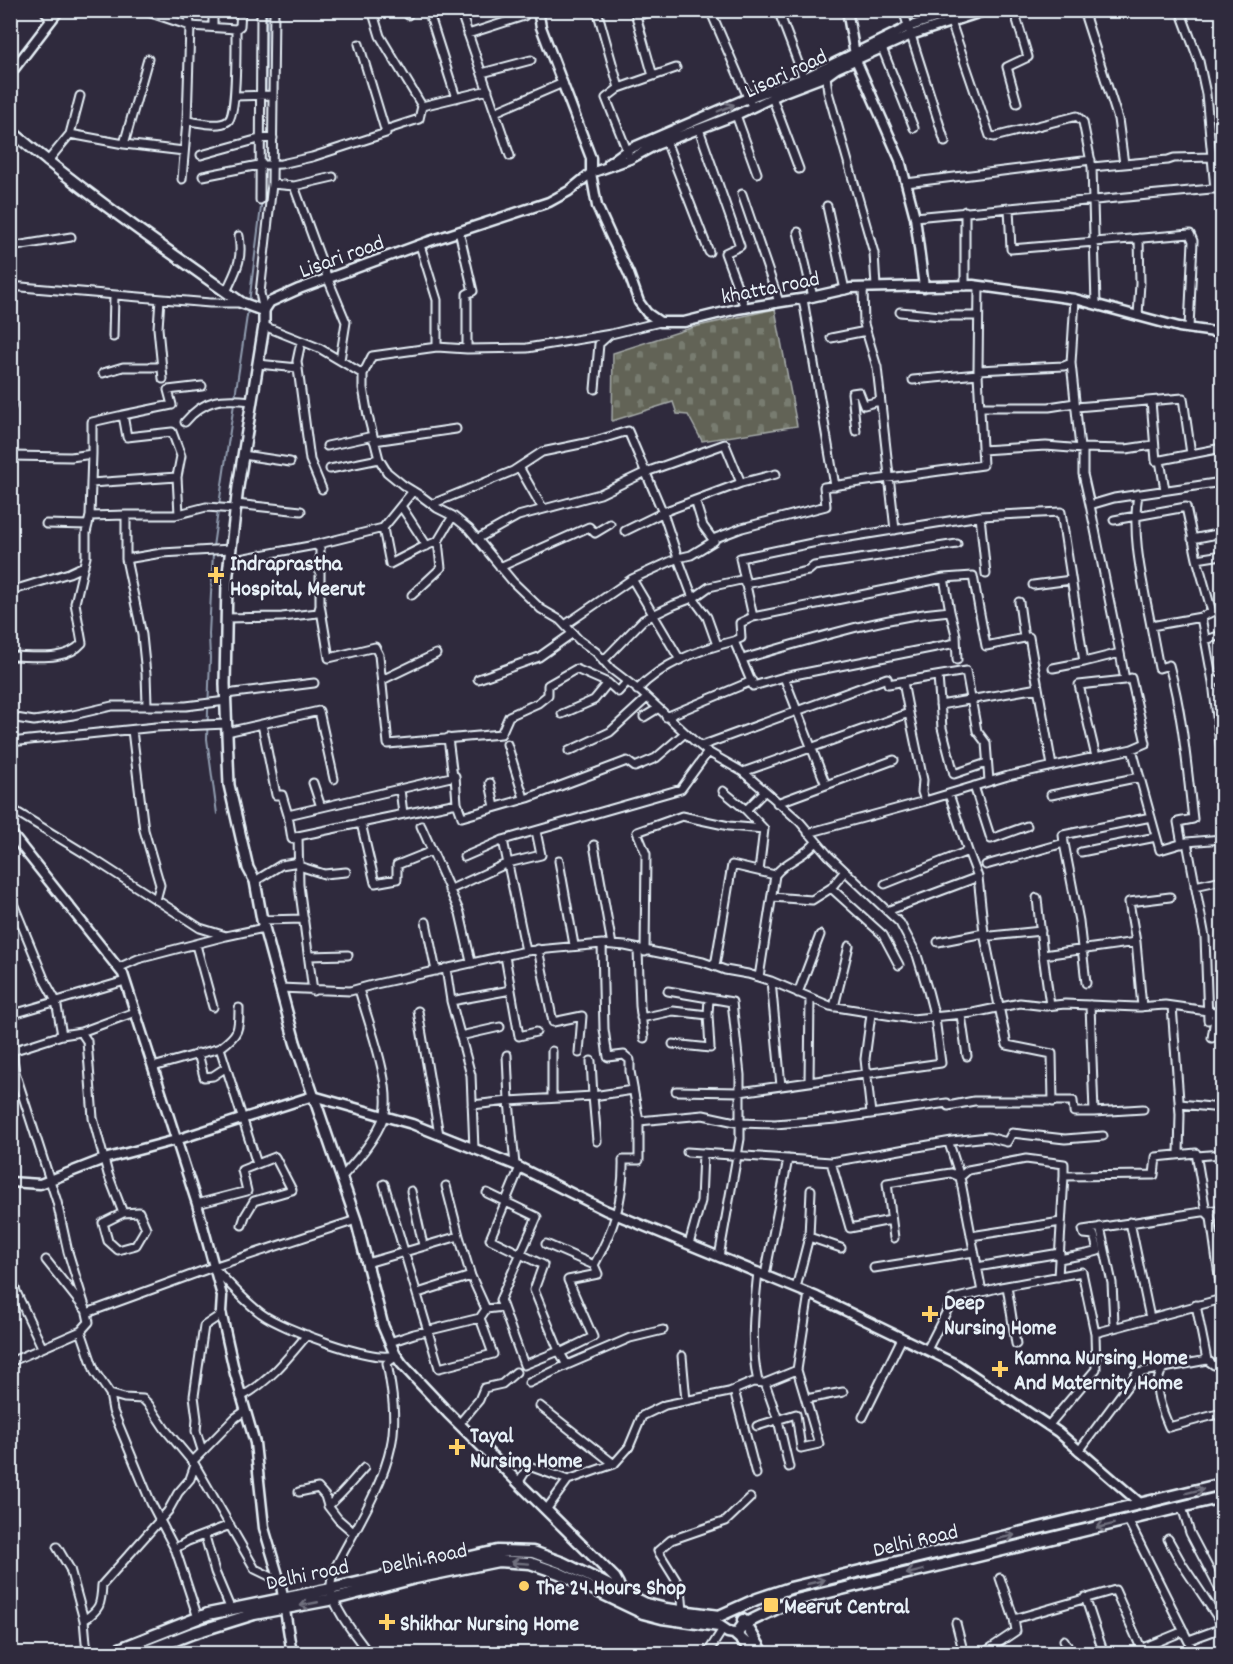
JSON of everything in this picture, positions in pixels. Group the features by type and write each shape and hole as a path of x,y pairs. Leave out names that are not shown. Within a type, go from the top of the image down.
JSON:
{"main road":[{"path":"10,130 47,162 115,214 226,292 264,311 264,326 235,507 229,561 226,698 229,785 248,868 255,880 263,924 280,988 295,1042 356,1220 383,1326 396,1355 459,1424 615,1578 618,1596"},
{"name":"Delhi Road","path":"618,1596 646,1604 719,1616 757,1599 790,1588 1222,1484"},
{"name":"Delhi Road","path":"139,1653 284,1604 498,1561 530,1563 601,1588 618,1596 643,1613 718,1626 734,1633 738,1632 744,1624 792,1602 1222,1497"},
{"path":"1142,1504 1146,1516"},
{"path":"1052,1526 1055,1538"},
{"path":"601,1588 604,1568"},
{"name":"Delhi road","path":"107,1653 198,1618 231,1610 284,1604"},
{"path":"736,1609 763,1653"},
{"name":"Delhi Road","path":"734,1633 753,1652"}],"street":[{"path":"44,10 51,21"},
{"path":"10,75 59,10"},
{"path":"142,10 190,26 236,29"},
{"path":"182,179 187,121 189,10"},
{"path":"213,10 213,26"},
{"path":"187,121 220,124 231,118 236,29 240,26 241,10"},
{"path":"260,201 261,10"},
{"path":"264,311 260,293 273,165 274,10"},
{"path":"372,10 380,36 422,106 419,119 385,130"},
{"path":"428,10 456,98"},
{"path":"460,10 510,156"},
{"path":"538,10 541,27 595,172 597,206 639,302 647,313 660,322"},
{"path":"597,10 619,88"},
{"path":"653,76 636,13 659,10"},
{"path":"710,10 750,103"},
{"path":"778,10 805,81"},
{"path":"847,10 856,56 900,160 915,217 924,287"},
{"path":"903,10 945,142"},
{"name":"Lisari road","path":"264,311 270,302 299,289 459,231 549,202 570,191 595,172 629,155 750,103 805,81 826,76 856,56 882,48 932,19 959,10"},
{"name":"Lisari road","path":"932,19 951,22 987,10"},
{"path":"1014,10 1028,57 1006,67 1017,103"},
{"path":"1083,10 1118,119 1124,164"},
{"path":"915,217 1219,189 1211,157 1206,94 1198,61 1180,10"},
{"path":"468,34 524,16"},
{"path":"951,22 990,136 994,137 1077,117 1083,122 1091,163 1096,304"},
{"name":"Lisari road","path":"629,155 736,115 750,103 772,97 910,31"},
{"path":"203,176 312,157 386,133 359,44"},
{"path":"882,48 914,128"},
{"path":"124,144 148,59"},
{"path":"482,73 531,60"},
{"path":"629,155 606,98 619,88 676,68"},
{"path":"826,76 828,92 874,253 876,287"},
{"path":"495,112 563,83"},
{"path":"422,106 488,90"},
{"path":"234,96 273,95"},
{"path":"47,162 70,134 80,96"},
{"path":"772,97 799,169"},
{"path":"736,115 757,173"},
{"path":"699,129 740,246 725,253 745,308"},
{"path":"70,134 124,144 184,151"},
{"path":"201,155 259,139 273,138"},
{"path":"666,141 708,252"},
{"path":"906,183 1091,163 1124,164 1174,158 1211,157"},
{"path":"272,184 294,186 333,177"},
{"path":"294,186 327,279 346,322 340,360"},
{"path":"742,194 779,302"},
{"path":"827,206 845,290"},
{"path":"1009,208 1011,249 1190,234 1193,241 1189,328"},
{"path":"965,211 965,286"},
{"path":"459,231 473,291 466,294 467,349"},
{"path":"798,232 813,297"},
{"path":"10,247 71,237"},
{"path":"226,292 241,259 239,237"},
{"path":"1138,316 1139,238"},
{"path":"420,245 437,300 437,347"},
{"path":"10,286 246,304"},
{"path":"713,539 742,528 826,506 824,487 983,465 978,372 979,286"},
{"name":"khatta road","path":"660,322 684,322 745,308 845,290 876,287 979,286 1075,299 1189,328 1222,333"},
{"path":"863,288 864,324 877,367 895,530"},
{"path":"113,337 114,295"},
{"path":"160,299 158,328 163,379"},
{"path":"803,299 835,486"},
{"path":"1075,299 1071,363 1080,448 1083,449 1083,474 1125,680"},
{"path":"900,312 941,316 978,316"},
{"path":"660,322 611,334 527,348 437,347 372,356 363,374 364,401 379,459 387,472 469,529 500,567 541,609 565,626 700,746 743,772 765,791 900,923 917,955 935,1018 940,1063 740,1092 676,1091"},
{"path":"264,326 319,348 363,374"},
{"path":"831,338 866,331"},
{"path":"595,389 599,344 611,334"},
{"path":"301,342 297,361 310,460 321,489"},
{"path":"10,362 10,407"},
{"path":"913,380 978,372 1064,366 1071,363"},
{"path":"258,364 298,368"},
{"path":"103,373 123,367 162,367"},
{"path":"10,656 57,656 79,647 82,643 75,603 84,566 90,516 92,423 171,405 168,390 202,386"},
{"path":"856,431 852,393 859,392 864,405 879,401"},
{"path":"980,407 1049,407 1183,398 1191,454"},
{"path":"185,422 205,403 228,399 252,401"},
{"path":"1151,401 1156,461 1222,448"},
{"path":"123,415 126,437 172,432 181,456 177,477 179,514"},
{"path":"327,446 456,429"},
{"path":"432,504 519,467 542,452 595,441 628,431 663,513 693,598 707,617 717,645"},
{"path":"477,539 518,516 600,494 646,472 725,444 741,483"},
{"path":"982,450 1046,446 1126,449 1153,446"},
{"path":"10,456 71,457 92,454"},
{"path":"243,455 290,462"},
{"path":"330,469 379,459"},
{"path":"1160,460 1166,490"},
{"path":"519,467 543,509"},
{"path":"625,531 695,500 741,483 776,474"},
{"path":"91,483 177,477"},
{"path":"1090,505 1138,494 1222,482"},
{"path":"229,561 315,545 383,528 413,491"},
{"path":"1138,494 1135,516 1139,558 1151,626 1159,668 1169,666 1176,690 1185,751 1193,819 1178,822 1195,886 1205,937 1216,1012 1212,1038"},
{"path":"695,500 703,526 713,539"},
{"path":"400,506 427,546"},
{"path":"90,516 179,514 206,507 301,511"},
{"path":"1114,520 1186,507 1192,539 1212,612 1201,617 1151,626"},
{"path":"753,616 740,558 812,543 980,516 1061,512 1084,662"},
{"path":"126,515 126,560 142,635 147,705"},
{"path":"383,528 390,564 438,541 453,516"},
{"path":"980,516 986,574"},
{"path":"46,524 88,525"},
{"path":"500,567 589,527 595,533 610,524"},
{"path":"1192,539 1222,533"},
{"path":"565,626 632,579 678,558 691,555 714,542 713,539"},
{"path":"412,596 441,567 438,541"},
{"path":"603,660 643,620 693,598 709,587 808,571 814,566 957,544"},
{"path":"315,545 320,548 320,604 329,658 375,647 380,655 388,744 501,734 509,716 538,703 548,694 548,685 576,669 608,683 618,692 627,682"},
{"path":"126,560 162,553 231,549"},
{"path":"1197,559 1222,555"},
{"path":"10,591 69,573 84,566"},
{"path":"638,690 651,676 680,660 704,648 741,638 740,623 753,616 944,578 973,576 986,646 1029,637 1052,766"},
{"path":"944,578 957,660"},
{"path":"632,579 680,660"},
{"path":"1033,585 1071,580"},
{"path":"1019,602 1024,638"},
{"path":"226,618 282,617 318,613 320,604"},
{"path":"746,658 916,614 950,611"},
{"path":"1201,617 1213,682 1222,758"},
{"path":"478,679 539,657 573,633"},
{"path":"1205,640 1222,635"},
{"path":"734,640 753,686 784,677 956,644"},
{"path":"1053,668 1120,653"},
{"path":"382,680 436,654"},
{"path":"700,746 887,678 888,684 966,671 977,731 986,743 989,782"},
{"path":"938,676 942,728 954,774 987,763"},
{"path":"784,677 826,785"},
{"path":"808,833 989,782 1132,749 1146,743 1131,678 1079,685 1096,757"},
{"path":"1213,682 1222,679"},
{"path":"666,717 752,681"},
{"path":"903,682 923,780 922,792 925,801"},
{"path":"10,717 34,721 73,716 112,706 186,705 314,683"},
{"path":"562,714 594,700 608,683"},
{"path":"940,705 1038,688"},
{"path":"569,751 610,732 647,698"},
{"path":"644,717 657,709"},
{"path":"10,742 132,730 227,728 262,724 319,711 334,779"},
{"path":"743,772 909,713"},
{"path":"262,724 276,795 282,795 292,839 457,803"},
{"path":"132,730 144,830 160,885 156,900"},
{"path":"448,738 457,803 462,817 524,798 627,761 635,767 656,758 685,733"},
{"path":"507,744 524,798"},
{"path":"1132,749 1160,850 1184,843 1222,840"},
{"path":"464,857 503,840 681,789 708,752"},
{"path":"777,803 894,760"},
{"path":"288,815 453,777"},
{"path":"1051,795 1140,777"},
{"path":"313,783 321,807"},
{"path":"490,783 495,807"},
{"path":"974,786 991,839 1028,826"},
{"path":"400,789 403,814"},
{"path":"723,791 764,829"},
{"path":"746,810 765,791"},
{"path":"949,794 978,877 984,933 1007,1045 1052,1054 1053,1101"},
{"path":"10,808 200,928 226,936"},
{"path":"644,1038 641,1018 646,854 637,832 682,816 729,826 764,829"},
{"path":"1086,983 1079,921 1063,835 1151,817"},
{"path":"361,823 375,883 397,879 397,865 432,851"},
{"path":"421,826 460,913 471,962"},
{"path":"759,871 764,829"},
{"path":"449,890 508,863 541,855 536,831"},
{"path":"10,832 118,968 125,981 197,1204 222,1296 222,1314 255,1443 264,1528 280,1581 292,1653"},
{"path":"298,836 299,885 313,991"},
{"path":"1081,852 1156,837"},
{"path":"503,840 526,951"},
{"path":"759,977 775,875 780,868 809,851 816,842"},
{"path":"986,865 1064,843"},
{"path":"594,846 612,945"},
{"path":"885,884 968,851"},
{"path":"559,861 574,945"},
{"path":"255,880 281,865 299,864 324,874 345,872"},
{"path":"715,966 732,865 775,875"},
{"path":"772,897 812,900 831,888 845,871"},
{"path":"887,911 978,877"},
{"path":"1195,886 1222,880"},
{"path":"831,888 883,935 899,965"},
{"path":"10,896 45,981 56,1001 62,1035"},
{"path":"1142,1007 1136,942 1129,902 1170,897"},
{"path":"1037,898 1050,1005"},
{"path":"118,968 138,959 196,945 263,924 304,919"},
{"path":"426,922 436,971"},
{"path":"938,942 984,933 991,936 1041,931"},
{"path":"798,993 820,935"},
{"path":"1043,955 1136,942"},
{"path":"280,988 350,992 526,951 602,944 703,962 759,977 834,1007 912,1019 960,1015 1020,1003 1172,1006 1216,1012"},
{"path":"488,1193 537,1217 500,1300 524,1365 593,1337 568,1280 597,1274 594,1265 617,1215 623,1160 639,1160 639,1122 628,1057 624,1055 608,1057 604,1029 602,944"},
{"path":"196,945 213,1007"},
{"path":"834,1007 849,946"},
{"path":"538,949 553,1022 582,1016 579,1053"},
{"path":"309,956 348,955"},
{"path":"505,956 519,1036 536,1032"},
{"path":"446,968 451,1002 471,1075 474,1149"},
{"path":"10,1015 125,981"},
{"path":"771,981 781,1086"},
{"path":"341,1178 363,1154 384,1116 384,1079 359,989"},
{"path":"451,1002 511,990"},
{"path":"668,991 732,1002 740,1075 740,1123 737,1155 719,1257"},
{"path":"673,1044 710,1048 709,998"},
{"path":"809,1082 810,998"},
{"path":"1090,1005 1094,1112"},
{"path":"1172,1006 1179,1104 1179,1154"},
{"path":"153,1067 220,1047 232,1039 239,1030 239,1008"},
{"path":"418,1011 439,1135"},
{"path":"641,1018 673,1011 708,1015"},
{"path":"10,1362 81,1331 89,1322 68,1252 51,1180 15,1072 12,1051 62,1035 81,1032 135,1012"},
{"path":"1208,1020 1216,1012"},
{"path":"871,1014 865,1059 871,1114"},
{"path":"960,1015 967,1056"},
{"path":"460,1036 500,1027"},
{"path":"81,1032 87,1041 93,1118 108,1174 123,1213"},
{"path":"220,1047 257,1164"},
{"path":"552,1051 552,1098"},
{"path":"198,1053 204,1077 213,1076 225,1068"},
{"path":"507,1055 509,1101 518,1166 489,1239 543,1265 534,1290 559,1352 567,1365"},
{"path":"591,1060 597,1141"},
{"path":"472,1105 593,1096 633,1090"},
{"path":"10,1182 40,1184 104,1159 176,1140 313,1096 384,1116 518,1166 617,1215 809,1293 956,1364 1048,1426 1142,1504"},
{"path":"639,1122 703,1115 740,1123 774,1124 836,1119 974,1101 1073,1101 1074,1112 1143,1109"},
{"path":"1179,1104 1222,1108"},
{"path":"687,1152 831,1162 988,1137 1007,1142 1012,1133 1065,1139 1103,1136"},
{"path":"949,1143 960,1177 982,1292"},
{"path":"689,1245 701,1201 703,1153"},
{"path":"1064,1176 1154,1176 1156,1157 1196,1153 1197,1156 1222,1154"},
{"path":"1095,1333 1222,1298 1212,1225 1206,1212 1197,1156"},
{"path":"242,1225 254,1201 292,1190 275,1157 242,1170 247,1191 254,1201"},
{"path":"788,1159 753,1312 754,1363 778,1420 789,1467"},
{"path":"960,1177 968,1170 1026,1160 1064,1164 1058,1277"},
{"path":"831,1162 850,1228 891,1220"},
{"path":"894,1238 887,1183 951,1173 960,1177"},
{"path":"384,1184 439,1368 493,1354 480,1318"},
{"path":"446,1186 471,1276 486,1309"},
{"path":"796,1288 809,1237 811,1190"},
{"path":"197,1204 247,1191"},
{"path":"411,1191 423,1245"},
{"path":"977,1267 1087,1254 1098,1251 1094,1235 1084,1234 1083,1230 1222,1209"},
{"path":"139,1212 146,1228 136,1245 118,1250 108,1240 103,1223 123,1213 139,1212"},
{"path":"87,1313 356,1220"},
{"path":"971,1236 1061,1222"},
{"path":"1130,1222 1150,1318"},
{"path":"1100,1227 1112,1283 1116,1327"},
{"path":"367,1263 459,1236"},
{"path":"809,1237 841,1248"},
{"path":"546,1244 594,1265"},
{"path":"874,1268 974,1252"},
{"path":"46,1260 87,1313"},
{"path":"214,1270 263,1315 307,1335 369,1355 386,1358 396,1355"},
{"path":"927,1350 953,1299 1082,1272 1095,1333 1096,1369 1048,1426"},
{"path":"418,1293 471,1276"},
{"path":"11,1278 14,1296 42,1347"},
{"path":"1007,1286 1016,1344"},
{"path":"757,1426 796,1414 801,1449 819,1444 797,1370 809,1293"},
{"path":"1196,1305 1206,1360"},
{"path":"390,1342 480,1318 486,1309 503,1307"},
{"path":"202,1450 196,1431 194,1396 196,1378 204,1326 222,1314"},
{"path":"530,1383 630,1338 663,1330"},
{"path":"81,1331 95,1372 110,1394 113,1411 174,1549 198,1618"},
{"path":"242,1397 260,1387 282,1366 307,1335"},
{"path":"863,1417 902,1338"},
{"path":"369,1653 348,1624 332,1594 333,1572 384,1473 392,1444 394,1401 387,1363 396,1355"},
{"path":"682,1356 686,1401"},
{"path":"1079,1451 1137,1373 1206,1360 1214,1365 1222,1364"},
{"path":"1162,1368 1156,1379 1159,1402 1169,1427 1222,1413"},
{"path":"546,1510 568,1480 614,1464 629,1447 642,1416 665,1406 734,1390 753,1382 761,1382 797,1370"},
{"path":"459,1424 479,1401 484,1388 502,1384 516,1372"},
{"path":"734,1390 756,1474"},
{"path":"806,1399 843,1392"},
{"path":"110,1394 143,1400 149,1404 165,1429 194,1463 255,1569 280,1581"},
{"path":"540,1406 614,1464"},
{"path":"84,1620 97,1611 101,1601 102,1585 160,1520 190,1479 194,1463 202,1450 235,1418 246,1411"},
{"path":"518,1483 529,1466 568,1480"},
{"path":"328,1506 364,1468"},
{"path":"299,1492 318,1488 338,1519 353,1532"},
{"path":"683,1611 681,1588 658,1551 672,1540 726,1521 750,1498"},
{"path":"1182,1507 1190,1533 1222,1593"},
{"path":"1128,1520 1195,1653"},
{"path":"174,1549 188,1541 230,1525"},
{"path":"205,1536 215,1572 231,1610"},
{"path":"1168,1539 1222,1626 1189,1640"},
{"path":"57,1547 70,1569 84,1620 87,1653"},
{"path":"982,1653 1016,1631 1000,1578"},
{"path":"1014,1619 1115,1590 1142,1648"},
{"path":"1085,1597 1104,1653"},
{"path":"956,1623 963,1653"},
{"path":"707,1653 718,1626"},
{"path":"1127,1653 1184,1631"},
{"path":"1064,1640 1072,1653"}],"green space":[{"path":"775,309 797,426 702,441 688,415 677,414 673,402 612,421 613,353 694,327"}],"waterway":[{"path":"249,303 264,183 267,10"},
{"path":"219,505 248,309"},
{"path":"213,547 218,511"},
{"path":"213,553 207,739 217,814"},
{"path":"219,1269 242,1261"},
{"path":"101,1312 213,1271"}],"place":[{"name":"Indraprastha Hospital, Meerut","path":"216,575"},
{"name":"Deep Nursing Home","path":"930,1314"},
{"name":"Kamna Nursing Home And Maternity Home","path":"1000,1369"},
{"name":"Tayal Nursing Home","path":"457,1447"},
{"name":"The 24 Hours Shop","path":"524,1586"},
{"name":"Meerut Central","path":"771,1605"},
{"name":"Shikhar Nursing Home","path":"387,1622"}]}
